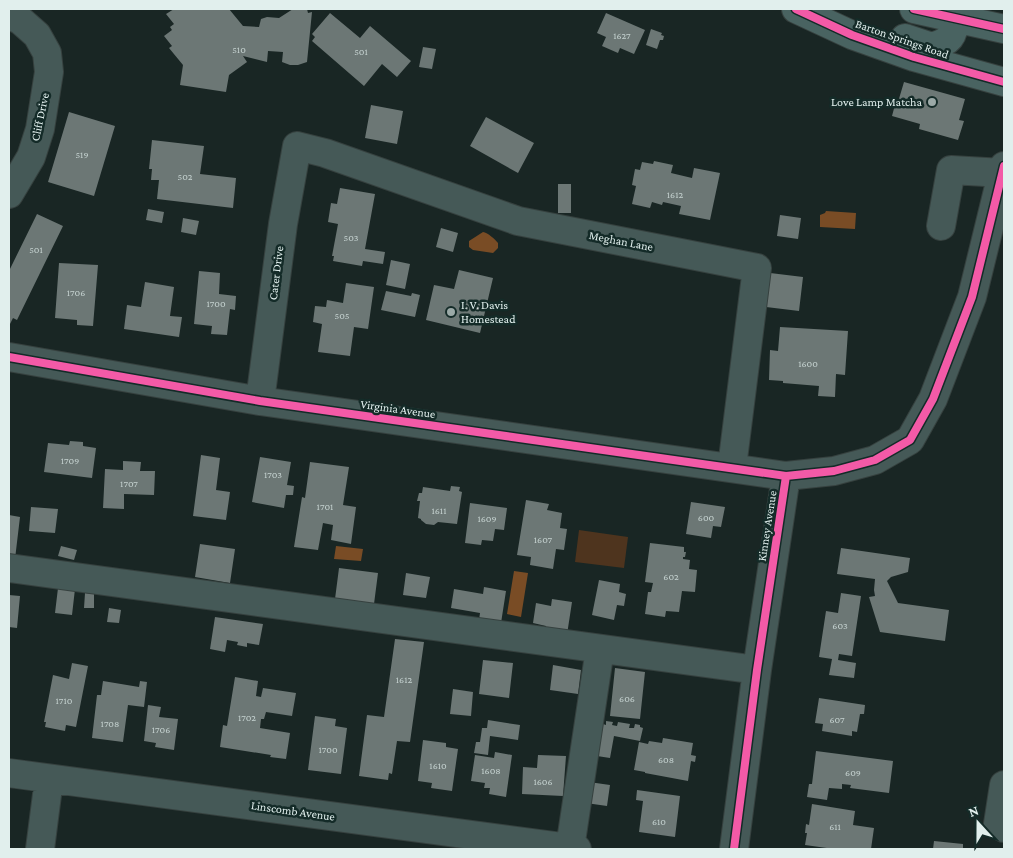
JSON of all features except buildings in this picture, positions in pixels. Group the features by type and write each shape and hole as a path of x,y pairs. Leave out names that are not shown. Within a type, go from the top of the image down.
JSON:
{"main road":[{"name":"Barton Springs Road","path":"796,9 852,34 905,54 1004,82"},
{"path":"835,9 878,28 932,48 947,42 953,32 957,13"},
{"path":"914,9 957,13 1004,29"}],"street":[{"name":"Cliff Drive","path":"9,15 20,20 37,35 47,53 49,72 40,129 30,157 9,194"},
{"name":"Cater Drive","path":"260,401 283,224 297,146"},
{"name":"Meghan Lane","path":"297,146 325,153 518,220 757,268 732,467"},
{"path":"941,226 951,170 1003,170"},
{"name":"Kinney Avenue","path":"734,849 757,670 786,476 834,471 875,460 910,440 933,399 997,228 1003,170"},
{"name":"Virginia Avenue","path":"9,357 260,401 786,476"},
{"path":"9,568 757,670"},
{"path":"574,849 600,649"},
{"name":"Linscomb Avenue","path":"9,773 574,849"},
{"path":"40,849 49,778"},
{"path":"1004,785 998,824 1004,828"}],"shaded area":[{"path":"826,211 856,213 855,229 820,227 820,215"},
{"path":"483,232 491,236 498,243 498,248 493,253 473,250 469,247 469,241"},
{"path":"579,530 628,537 624,568 575,562"},
{"path":"336,546 363,549 361,561 334,559"},
{"path":"514,571 528,573 521,617 507,614"}],"cycle path":[{"path":"796,9 852,35 914,57 1004,82"},
{"path":"914,9 1004,29"},
{"path":"9,357 260,401 786,476 834,471 875,460 910,440 933,399 972,297 1004,166"},
{"path":"734,849 757,670 786,476"}],"place":[{"name":"Love Lamp Matcha","path":"932,102"},
{"name":"I. V. Davis Homestead","path":"451,312"}]}
